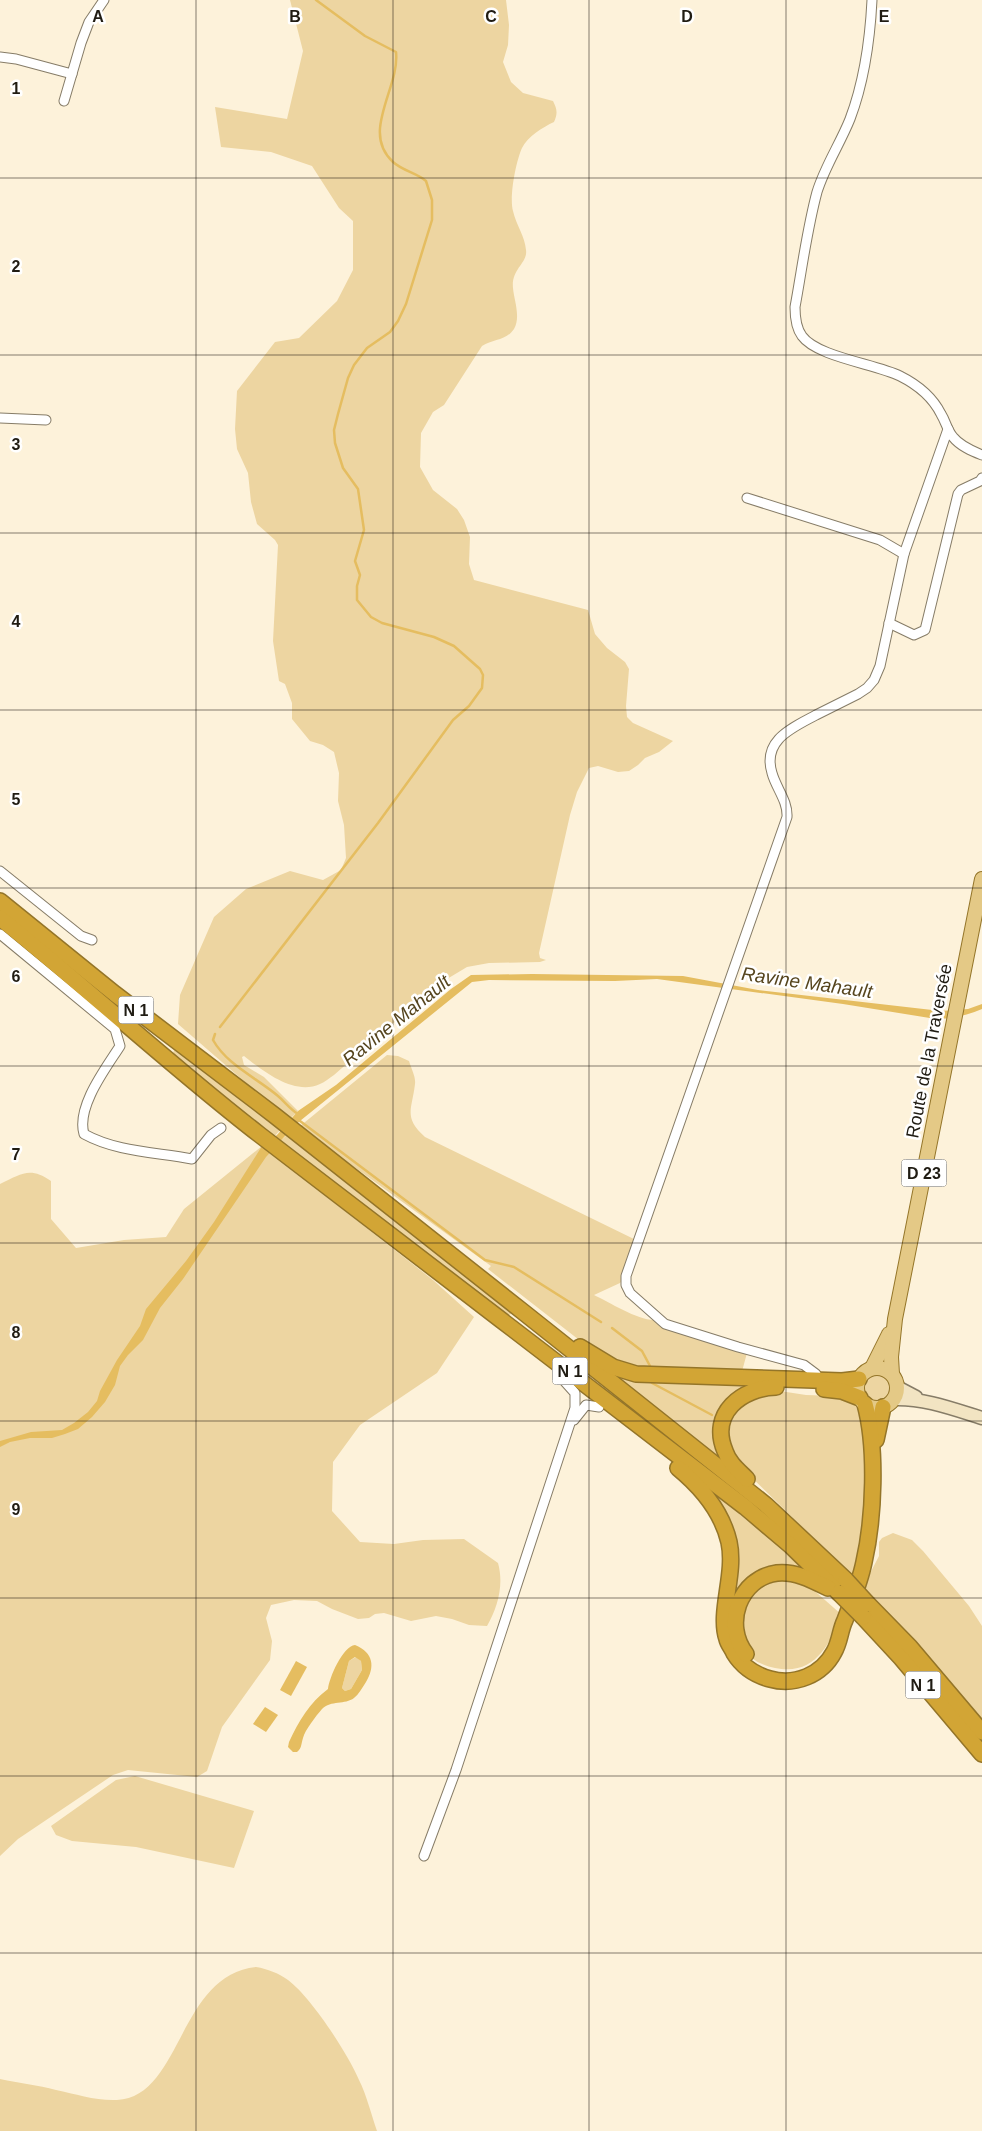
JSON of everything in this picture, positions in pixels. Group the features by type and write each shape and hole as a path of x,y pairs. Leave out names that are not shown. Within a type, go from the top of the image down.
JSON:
{"highway":[{"name":"N 1","path":"0,901 115,994 306,1140 766,1505 795,1531 866,1611 910,1647 982,1732"},
{"name":"N 1","path":"0,918 66,972 165,1058 260,1135 745,1507 842,1586"},
{"path":"416,1254 558,1374 692,1479 719,1515 729,1542 732,1559 724,1622 727,1639 738,1659 748,1669 758,1675 778,1681 791,1681 811,1675 827,1662 834,1652 861,1574 868,1542 873,1454 870,1424 862,1401 851,1394 803,1387 762,1388 738,1398 727,1412 723,1423 722,1444 728,1459 795,1531"},
{"path":"522,1311 599,1359 629,1373 842,1381 859,1378"},
{"path":"873,1454 891,1392"},
{"path":"842,1586 792,1574 776,1573 765,1576 747,1589 735,1613 736,1634 741,1646 752,1659 771,1670 786,1672 806,1668 817,1661 826,1652 843,1624"},
{"name":"N 1","path":"866,1611 901,1658 982,1754"}],"main road":[{"name":"Route de la Traversée","path":"891,1392 890,1357 895,1319 982,879"},
{"name":"Route de la Traversée","path":"872,1368 895,1319"},
{"path":"872,1368 885,1369 891,1392 874,1408 862,1401 857,1390 859,1378 865,1371 872,1368"},
{"path":"891,1392 909,1399 928,1402 982,1418"}],"street":[{"path":"64,101 89,22 104,0"},
{"path":"872,0 866,61 855,105 843,135 826,167 817,193 795,308 796,324 802,336 814,347 891,372 913,383 930,398 942,415 948,430 961,445 982,455"},
{"path":"0,57 16,59 72,74"},
{"path":"0,418 46,420"},
{"path":"818,1380 813,1370 804,1365 665,1324 630,1293 626,1285 627,1271 787,817 786,806 772,774 769,756 779,738 791,728 867,688 874,680 880,666 904,554 948,430"},
{"path":"889,623 914,635 925,630 958,494 982,478"},
{"path":"747,498 880,540 904,554"},
{"path":"0,870 81,936 92,940"},
{"path":"0,934 115,1029 120,1046 86,1106 81,1124 84,1134 97,1141 129,1150 192,1159 211,1135 221,1128"},
{"path":"424,1856 456,1770 566,1436 576,1397 574,1391 558,1374"},
{"path":"566,1436 583,1407 589,1404 599,1406"}],"shaded area":[{"path":"290,0 506,0 509,25 508,45 503,62 511,82 523,93 553,101 556,116 554,122 536,133 524,144 515,170 512,205 526,250 525,259 514,276 513,281 517,314 516,324 507,336 482,346 444,405 433,412 421,433 420,467 433,490 457,509 464,520 470,537 469,564 474,580 588,610 595,634 607,648 625,662 629,669 627,717 633,723 673,741 659,752 645,758 629,771 618,772 598,766 589,768 577,792 570,815 539,953 540,958 546,960 540,962 489,963 467,967 437,985 334,1075 320,1084 300,1087 290,1084 270,1075 244,1056 242,1057 244,1065 264,1077 298,1111 289,1120 178,1024 180,995 214,917 246,889 290,871 323,880 341,870 346,858 344,825 338,801 339,773 334,752 323,745 310,741 292,719 292,703 285,684 279,681 273,641 278,545 257,524 251,502 248,473 237,449 235,429 237,391 275,342 299,338 337,301 353,270 353,221 339,208 312,166 271,152 221,147 215,107 287,119 303,51"},
{"path":"471,975 683,976 758,990 941,1011 968,1009 982,1004 982,1009 960,1016 936,1019 843,1004 657,979 615,981 489,980 472,982 295,1125 266,1157 183,1279 160,1308 143,1340 120,1366 115,1385 105,1402 92,1417 78,1429 65,1434 52,1438 30,1438 10,1442 0,1447 0,1441 31,1432 62,1430 88,1412 97,1401 100,1391 117,1360 140,1326 146,1309 186,1261 214,1222 262,1146 277,1135 298,1111 336,1085 451,989"},
{"path":"174,1050 281,1129 272,1139 172,1057"},
{"path":"387,1055 398,1056 409,1061 415,1081 411,1118 425,1137 638,1241 626,1276 620,1283 594,1295 641,1318 655,1320 747,1353 741,1375 636,1370 583,1343 488,1269 491,1266 299,1127"},
{"path":"288,1134 513,1311 507,1318 278,1143"},
{"path":"262,1146 433,1280 474,1317 437,1373 360,1425 333,1462 332,1511 360,1542 394,1544 423,1540 464,1539 498,1563 500,1587 494,1611 487,1626 469,1625 436,1616 411,1621 384,1613 358,1619 317,1601 294,1600 271,1605 266,1618 272,1641 270,1660 222,1727 207,1771 197,1777 128,1770 113,1775 18,1839 0,1856 0,1184 26,1173 44,1176 51,1181 51,1219 76,1248 124,1240 166,1237 184,1209"},
{"path":"877,1372 883,1373 888,1377 892,1382 892,1394 888,1399 883,1403 877,1404 871,1403 866,1399 862,1394 861,1388 862,1382 866,1377 871,1373"},
{"path":"614,1375 750,1384 715,1431 715,1444 719,1459"},
{"path":"780,1391 806,1395 837,1396 855,1405 864,1416 865,1486 861,1545 854,1578 735,1461 724,1433 737,1404"},
{"path":"698,1480 766,1534 808,1571 795,1568 733,1601 734,1559"},
{"path":"893,1533 912,1540 923,1551 969,1606 982,1626 982,1721 863,1587 879,1556 879,1542 882,1538"},
{"path":"782,1577 809,1586 842,1615 832,1637 818,1656 810,1663 789,1669 775,1668 753,1659 746,1651 737,1628 752,1588"},
{"path":"355,1645 369,1656 371,1671 366,1682 354,1698 330,1704 322,1709 306,1731 300,1749 297,1752 293,1752 288,1747 297,1727 310,1706 328,1689 337,1663 350,1647","holes":["355,1657 361,1661 362,1670 351,1689 345,1691 342,1688 349,1661"]},
{"path":"356,1657 361,1661 362,1670 351,1689 345,1691 342,1688 349,1661"},
{"path":"296,1661 307,1667 291,1696 280,1690"},
{"path":"265,1707 278,1715 266,1732 253,1724"},
{"path":"135,1776 254,1811 234,1868 136,1847 72,1841 56,1835 51,1826 116,1780"},
{"path":"256,1967 273,1972 288,1980 318,2012 354,2069 377,2131 0,2131 0,2079 101,2099 117,2100 138,2094 155,2079 169,2059 195,2012 211,1991 230,1975"}],"waterway":[{"path":"220,1027 378,823 453,720 469,706 482,688 483,675 480,669 454,646 434,637 382,623 371,617 357,600 357,586 360,575 355,561 364,530 358,489 343,468 335,443 334,430 348,378 354,365 367,348 390,332 406,304 432,220 432,200 426,181 393,162 384,150 380,137 384,109 396,66 396,52 365,36 316,0"},
{"path":"215,1034 213,1040 226,1057 270,1089 298,1114"},
{"path":"300,1121 485,1260 514,1267 601,1322"},
{"path":"612,1328 642,1351 650,1366"},
{"path":"652,1383 712,1415"}],"water label":[{"name":"Ravine Mahault","path":"807,982"},
{"name":"Ravine Mahault","path":"396,1020"}]}
